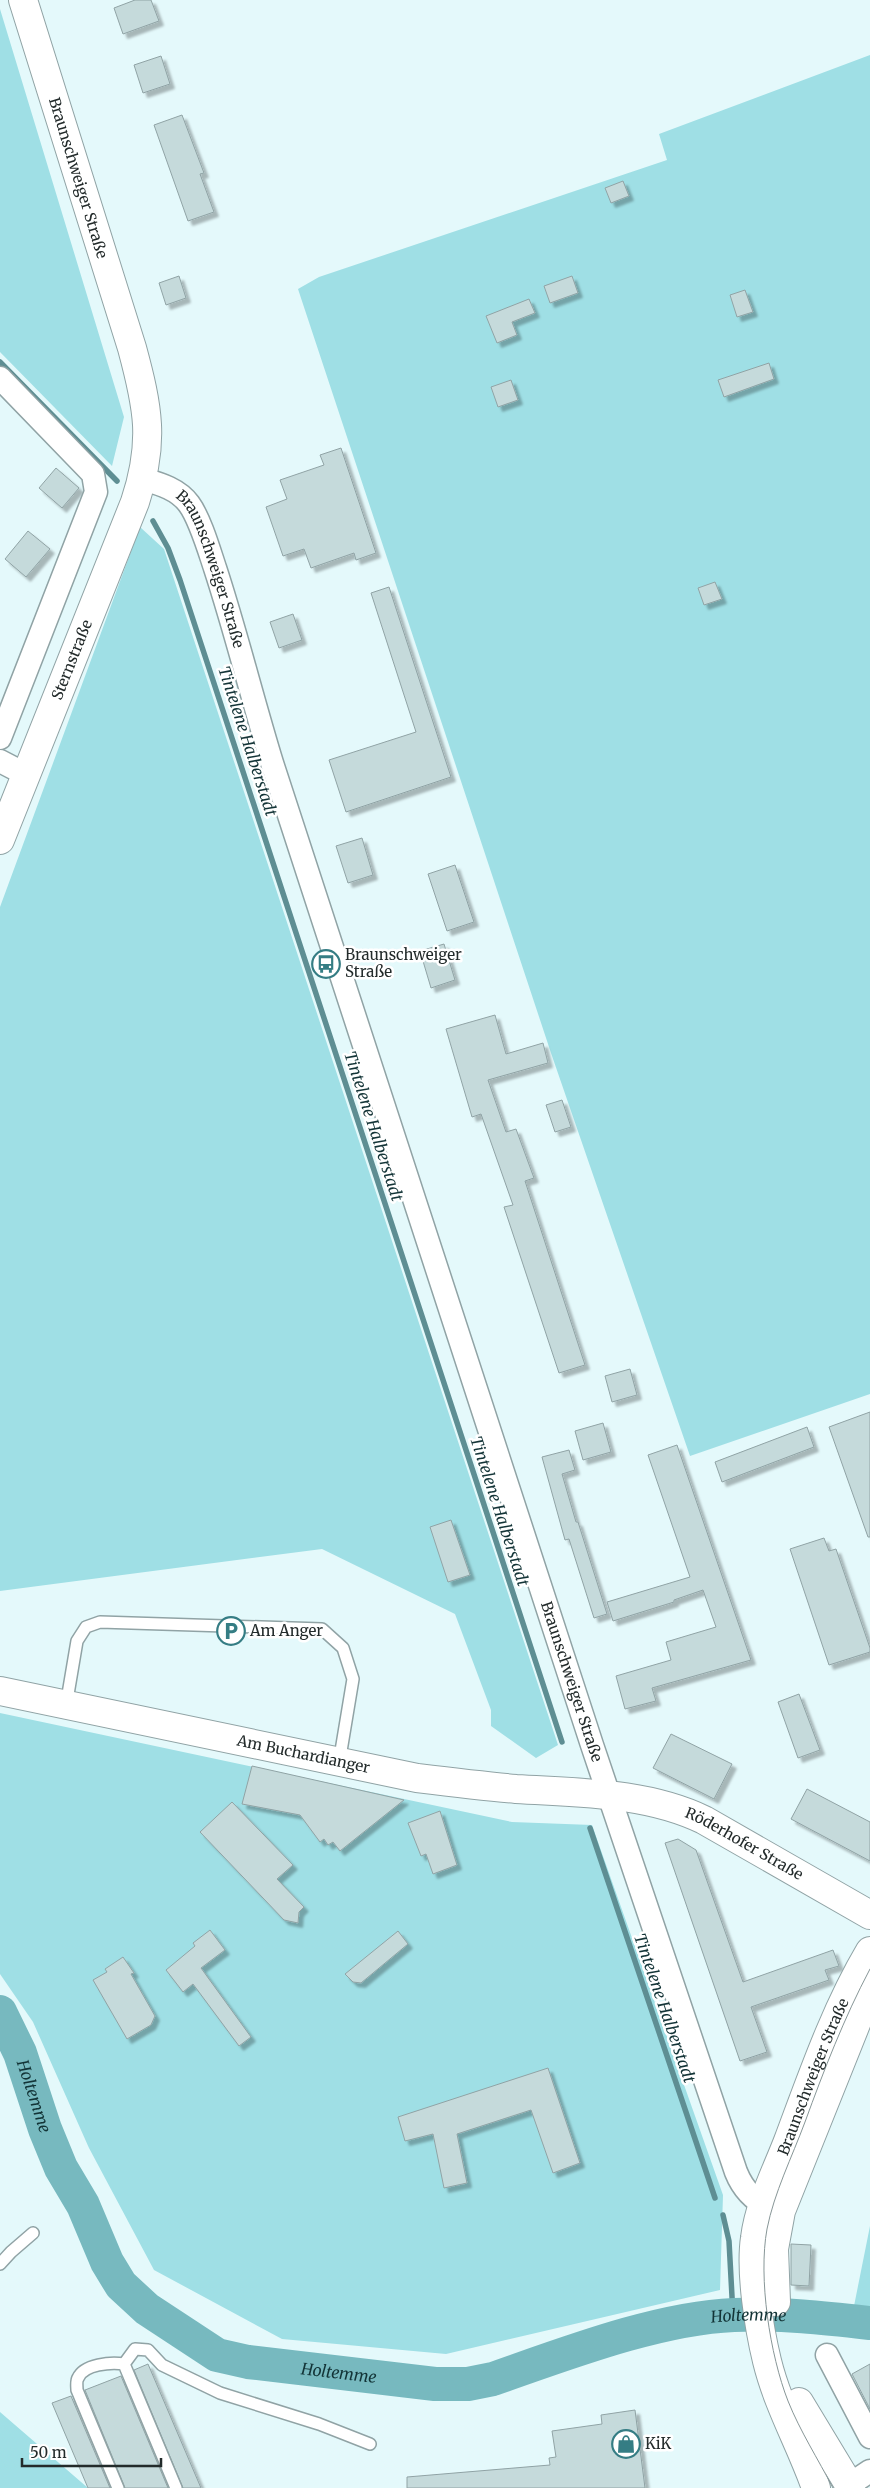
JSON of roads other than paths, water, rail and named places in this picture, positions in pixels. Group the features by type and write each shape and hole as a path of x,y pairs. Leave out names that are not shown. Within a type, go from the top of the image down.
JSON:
{"main road":[{"name":"Braunschweiger Straße","path":"22,0 143,387 148,456 143,479"},
{"name":"Sternstraße","path":"0,840 143,479"},
{"name":"Am Buchardianger","path":"0,1692 339,1763 469,1785 610,1795"},
{"name":"Röderhofer Straße","path":"610,1795 648,1801 689,1813 732,1835 870,1915"},
{"name":"Braunschweiger Straße","path":"773,2208 850,1984 870,1951"},
{"name":"Braunschweiger Straße","path":"816,2488 803,2450 774,2384 773,2344 766,2292 754,2264 755,2238 773,2208 870,1989"},
{"name":"Braunschweiger Straße","path":"773,2344 815,2431 857,2481"}],"street":[{"path":"0,378 93,474 96,486 96,492 0,738"},
{"name":"Braunschweiger Straße","path":"143,479 170,488 189,503 209,550 272,763 610,1795 736,2172 744,2189 773,2208"},
{"path":"0,761 26,774"},
{"path":"827,2355 870,2438"}],"lane":[{"path":"66,1706 77,1641 86,1627 100,1622 322,1630 343,1648 353,1679 339,1763"},
{"path":"0,2264 10,2252 33,2232"},
{"path":"124,2364 135,2349 148,2350 162,2365 220,2393 319,2424 370,2444"},
{"path":"118,2488 77,2390 78,2378 85,2370 112,2362 124,2364"},
{"path":"124,2364 176,2488"}],"waterway":[{"name":"Tintelene Halberstadt","path":"0,362 117,481"},
{"name":"Tintelene Halberstadt","path":"153,521 168,548 180,580 562,1742"},
{"name":"Tintelene Halberstadt","path":"590,1828 715,2198"},
{"name":"Holtemme","path":"0,2012 20,2053 45,2129 61,2168 83,2205 107,2262 121,2285 147,2309 217,2355 248,2362 435,2384 468,2384 493,2379 643,2330 705,2318 734,2315 785,2315 870,2323"},
{"name":"Tintelene Halberstadt","path":"723,2215 729,2241 733,2315"}],"tram line":[{"path":"833,2488 788,2401 776,2362 767,2316 764,2270 765,2249 770,2216 779,2189 835,2044 870,1969"}],"place":[{"name":"Braunschweiger Straße","path":"326,964"},
{"name":"Am Anger","path":"231,1631"},
{"name":"KiK","path":"626,2444"}]}
